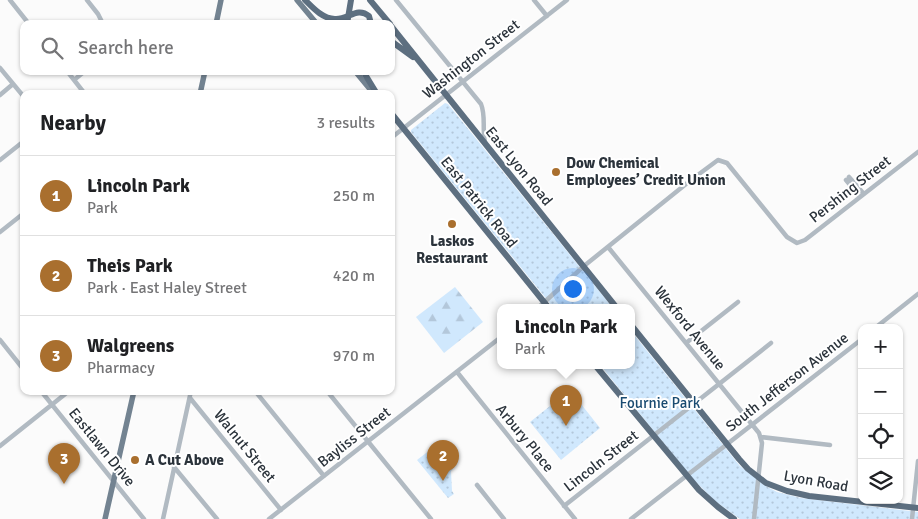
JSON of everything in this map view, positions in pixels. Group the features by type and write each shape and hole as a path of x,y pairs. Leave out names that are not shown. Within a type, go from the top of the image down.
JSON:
{"highway":[{"path":"348,20 351,0"},
{"name":"East Lyon Road","path":"370,0 386,20"},
{"path":"302,2 329,18 336,20 348,20 355,13 362,12 367,15 370,20"},
{"name":"East Lyon Road","path":"395,31 614,304"},
{"path":"395,44 420,62"},
{"path":"365,75 374,90"},
{"name":"East Patrick Road","path":"395,118 542,304"},
{"path":"635,330 727,444"},
{"path":"598,369 687,476 708,499 734,519"},
{"name":"Lyon Road","path":"727,444 758,478 776,487 798,494 915,508"}],"main road":[{"path":"217,20 221,0"},
{"path":"302,2 314,20"},
{"path":"201,90 204,75"},
{"path":"359,75 372,90"},
{"path":"105,519 133,395"}],"street":[{"path":"10,0 26,20"},
{"path":"87,0 101,20"},
{"path":"396,0 481,104 483,109 482,130 486,146"},
{"path":"534,0 547,16"},
{"name":"Washington Street","path":"395,135 567,0"},
{"path":"0,68 20,92"},
{"path":"70,75 82,90"},
{"path":"74,80 80,75"},
{"path":"0,95 13,84"},
{"path":"0,160 20,144"},
{"name":"Pershing Street","path":"608,247 718,160 727,163 790,240 797,243 805,240 918,152"},
{"path":"847,178 862,196"},
{"path":"0,232 20,216"},
{"path":"546,304 584,266 608,247"},
{"name":"Wexford Avenue","path":"608,247 762,437"},
{"path":"881,324 918,294"},
{"path":"686,343 738,302"},
{"path":"0,340 20,365"},
{"name":"Bayliss Street","path":"270,519 497,341"},
{"name":"South Jefferson Avenue","path":"631,519 637,517 858,341"},
{"name":"Lincoln Street","path":"564,506 771,343"},
{"name":"Arbury Place","path":"456,372 575,519"},
{"name":"Eastlawn Drive","path":"44,395 144,519"},
{"path":"0,446 64,395"},
{"path":"162,519 190,395"},
{"path":"258,395 324,476"},
{"path":"330,395 431,519"},
{"name":"Walnut Street","path":"190,398 281,510"},
{"path":"754,519 762,437 830,445"},
{"path":"912,519 915,508 918,461"},
{"path":"174,467 217,519"},
{"path":"477,485 504,519"}],"green space":[{"path":"445,103 448,104 610,304 551,304 411,130"},
{"path":"455,287 483,322 444,353 416,317"},
{"name":"Fournie Park","path":"635,336 740,466 764,485 777,492 801,498 918,512 918,519 740,519 715,501 694,480 603,369 635,369"},
{"path":"570,390 600,428 561,460 530,422"},
{"path":"435,446 453,469 451,471 452,491 454,494 448,498 417,460"}],"place":[{"name":"Dow Chemical Employees’ Credit Union","path":"556,172"},
{"name":"Laskos Restaurant","path":"452,224"},
{"name":"Lincoln Park","path":"566,426"},
{"name":"A Cut Above","path":"135,460"},
{"name":"Theis Park","path":"443,481"},
{"name":"Walgreens","path":"64,484"}]}
